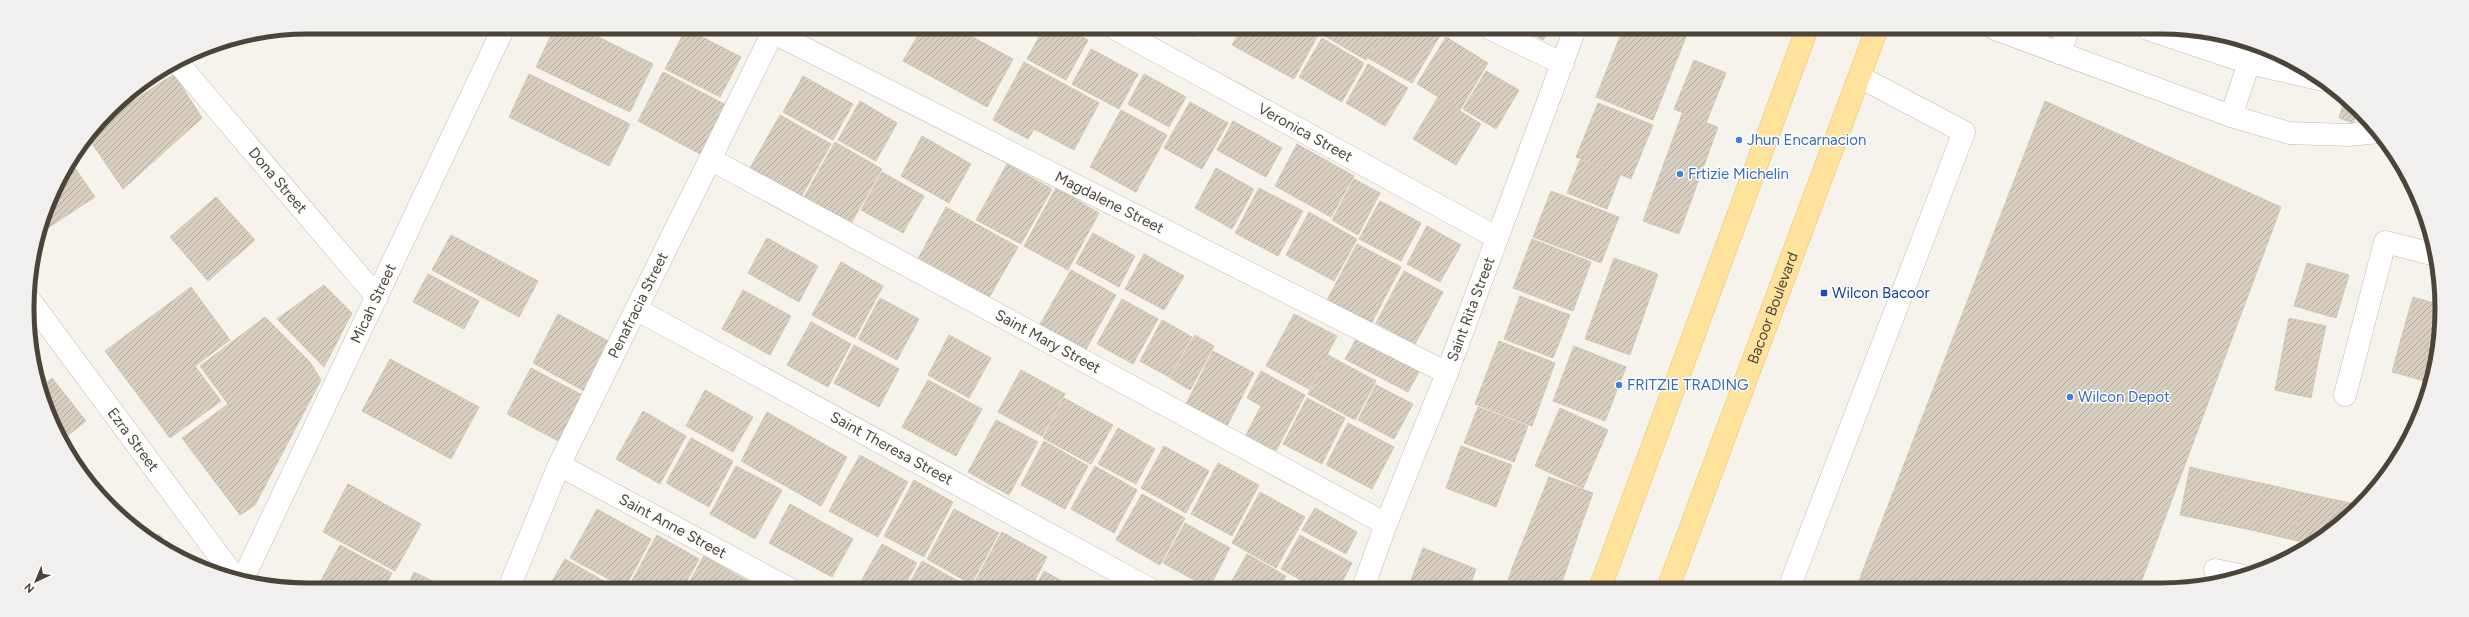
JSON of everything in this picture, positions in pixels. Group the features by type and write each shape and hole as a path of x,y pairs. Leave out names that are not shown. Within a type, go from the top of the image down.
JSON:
{"main road":[{"path":"1602,583 1805,34"},
{"name":"Bacoor Boulevard","path":"1670,583 1875,34"}],"street":[{"name":"Micah Street","path":"245,576 501,34"},
{"name":"Penafracia Street","path":"511,583 559,465 772,34"},
{"name":"Magdalene Street","path":"782,34 1447,373"},
{"name":"Veronica Street","path":"1125,34 1496,237"},
{"path":"1503,34 1563,64"},
{"name":"Saint Rita Street","path":"1365,583 1386,524 1447,373 1496,237 1573,34"},
{"path":"2009,34 2231,116 2290,133 2348,135 2371,133"},
{"path":"2060,53 2066,34"},
{"path":"2163,34 2249,63 2307,76"},
{"path":"2231,116 2249,63"},
{"name":"Dona Street","path":"180,66 377,297"},
{"path":"1791,583 1964,132 1860,77"},
{"name":"Saint Mary Street","path":"710,159 1386,524"},
{"path":"2345,395 2385,242 2430,253"},
{"name":"Ezra Street","path":"34,307 232,572"},
{"name":"Saint Theresa Street","path":"636,309 1139,583"},
{"name":"Saint Anne Street","path":"559,465 779,583"},
{"path":"2215,570 2234,573"}],"building":[{"path":"552,34 592,34 653,64 630,112 536,67"},
{"path":"683,34 696,34 741,57 720,97 665,69"},
{"path":"919,34 967,34 1013,59 987,107 903,61"},
{"path":"1041,34 1078,34 1088,40 1066,80 1027,59"},
{"path":"1189,34 1196,34 1194,37"},
{"path":"1238,34 1318,35 1294,79 1232,45"},
{"path":"1323,34 1381,34 1366,60"},
{"path":"1382,34 1441,34 1412,83 1368,58"},
{"path":"1532,34 1548,34 1543,40"},
{"path":"1621,34 1687,34 1653,120 1596,97"},
{"path":"1446,37 1488,63 1460,110 1417,84"},
{"path":"1322,38 1364,63 1342,102 1299,77"},
{"path":"1091,49 1138,74 1119,109 1072,84"},
{"path":"1694,60 1726,73 1706,123 1674,109"},
{"path":"1024,62 1099,103 1074,150 1034,129 1028,139 993,120"},
{"path":"1368,64 1408,88 1385,126 1346,103"},
{"path":"1486,71 1519,90 1496,129 1463,109"},
{"path":"663,72 730,107 704,156 638,121"},
{"path":"174,74 202,118 123,189 91,141 115,113"},
{"path":"529,74 630,124 609,166 509,117"},
{"path":"1144,74 1186,97 1169,127 1128,104"},
{"path":"803,76 853,104 833,140 783,112"},
{"path":"1438,97 1481,124 1456,165 1413,139"},
{"path":"860,101 897,123 876,161 838,140"},
{"name":"Wilcon Depot","path":"2045,101 2281,207 2141,583 1858,583"},
{"path":"1190,102 1228,123 1202,169 1164,148"},
{"path":"1598,103 1653,125 1631,179 1576,157"},
{"path":"2343,104 2356,115 2353,123 2339,118"},
{"path":"1121,110 1167,135 1136,192 1090,167"},
{"name":"Frtizie Michelin","path":"1682,114 1718,127 1679,234 1643,221"},
{"path":"780,115 831,144 801,197 750,168"},
{"path":"1233,121 1282,148 1266,177 1217,150"},
{"path":"922,136 971,164 949,203 901,176"},
{"path":"835,142 882,169 850,225 803,199"},
{"path":"1297,144 1354,176 1331,217 1275,186"},
{"path":"1580,160 1620,175 1607,209 1567,193"},
{"path":"1007,164 1052,189 1021,244 976,220"},
{"path":"74,166 95,197 46,229 62,187"},
{"path":"1216,168 1254,189 1232,229 1195,208"},
{"path":"882,172 924,196 903,233 861,210"},
{"path":"1354,179 1380,193 1358,235 1332,220"},
{"path":"1056,188 1099,213 1068,270 1024,246"},
{"path":"1259,188 1303,211 1278,256 1235,233"},
{"path":"1551,191 1619,217 1601,263 1533,237"},
{"path":"216,197 255,240 208,281 170,237"},
{"path":"1380,201 1421,223 1401,261 1359,239"},
{"path":"946,207 1018,247 986,303 915,264"},
{"path":"1309,212 1357,239 1334,281 1286,255"},
{"path":"1427,226 1461,245 1440,282 1407,264"},
{"path":"1093,233 1135,256 1119,287 1076,263"},
{"path":"451,235 538,281 519,317 432,270"},
{"path":"767,238 818,266 799,302 748,273"},
{"path":"1532,239 1591,262 1573,311 1513,288"},
{"path":"1357,244 1401,267 1371,324 1327,300"},
{"path":"1144,254 1184,276 1164,310 1125,289"},
{"path":"1614,258 1658,274 1630,355 1585,339"},
{"path":"841,262 883,286 855,338 812,315"},
{"path":"2307,263 2349,275 2336,318 2294,306"},
{"path":"1071,270 1116,295 1084,353 1038,328"},
{"path":"1404,271 1443,292 1415,344 1376,323"},
{"path":"428,274 479,301 464,329 413,302"},
{"path":"324,285 352,313 324,367 277,319"},
{"path":"191,287 230,340 195,366 221,401 170,438 105,351"},
{"path":"743,290 791,316 770,355 722,329"},
{"path":"1520,296 1570,315 1553,358 1504,339"},
{"path":"2413,297 2435,303 2433,343 2402,335"},
{"path":"880,298 919,319 897,360 858,339"},
{"path":"1122,299 1158,319 1133,364 1097,344"},
{"path":"558,314 614,344 588,393 533,363"},
{"path":"1294,314 1337,336 1309,389 1266,366"},
{"path":"265,317 310,362 321,380 255,505 240,515 182,438 228,404 200,366"},
{"path":"2289,318 2326,326 2318,362 2282,354"},
{"path":"1162,320 1192,337 1169,377 1140,361"},
{"path":"811,322 851,344 828,387 787,365"},
{"path":"1359,334 1421,368 1408,392 1345,359"},
{"path":"949,335 991,358 969,398 928,375"},
{"path":"1195,335 1214,346 1190,390 1170,378"},
{"path":"2402,335 2433,343 2426,381 2392,372"},
{"path":"1499,341 1555,363 1532,426 1475,404"},
{"path":"854,345 899,369 879,407 834,383"},
{"path":"1574,346 1626,367 1605,421 1553,401"},
{"path":"1213,351 1254,373 1227,426 1186,404"},
{"path":"2282,354 2318,362 2311,398 2275,390"},
{"path":"1328,355 1376,381 1355,420 1308,394"},
{"path":"390,359 479,407 451,459 362,411"},
{"path":"531,368 586,397 562,443 507,414"},
{"path":"1021,370 1065,394 1042,436 998,412"},
{"path":"1261,371 1305,395 1276,451 1246,435 1261,406 1247,398"},
{"path":"52,378 86,421 66,437 55,414 44,384"},
{"path":"928,380 982,409 956,456 902,427"},
{"path":"1376,385 1413,404 1394,439 1358,420"},
{"path":"705,390 753,417 733,452 686,426"},
{"path":"1064,398 1113,425 1091,464 1043,438"},
{"path":"1307,398 1345,418 1322,464 1283,444"},
{"path":"1478,407 1528,426 1514,462 1464,443"},
{"path":"1560,408 1608,430 1583,488 1535,466"},
{"path":"643,411 686,436 660,484 616,459"},
{"path":"767,412 847,457 821,506 741,461"},
{"path":"996,420 1038,442 1009,495 968,472"},
{"path":"1348,423 1394,447 1372,489 1326,465"},
{"path":"1118,428 1155,449 1136,484 1098,464"},
{"path":"691,438 733,461 709,507 666,483"},
{"path":"1044,441 1088,466 1065,509 1021,485"},
{"path":"1164,446 1209,471 1186,513 1141,488"},
{"path":"1461,446 1512,465 1496,507 1446,488"},
{"path":"860,455 908,482 878,537 829,511"},
{"path":"1218,463 1259,485 1232,536 1191,514"},
{"path":"736,466 782,490 755,539 710,514"},
{"path":"1095,466 1137,490 1114,533 1071,509"},
{"path":"2190,467 2228,476 2218,523 2180,515"},
{"path":"2228,476 2266,484 2256,531 2218,523"},
{"path":"1549,477 1593,493 1582,523 1538,504"},
{"path":"914,480 953,502 924,557 884,536"},
{"path":"348,484 421,524 395,571 323,532"},
{"path":"2266,484 2304,493 2293,540 2256,531"},
{"path":"1260,492 1305,517 1276,568 1232,543"},
{"path":"2304,493 2341,501 2337,518 2328,526 2304,543 2293,540"},
{"path":"1142,494 1185,518 1160,565 1116,540"},
{"path":"2341,501 2354,504 2341,515 2337,518"},
{"path":"790,504 853,539 832,577 769,543"},
{"path":"1538,504 1582,523 1562,583 1548,583 1512,568"},
{"path":"1315,508 1357,532 1346,554 1302,530"},
{"path":"597,509 651,539 628,583 616,583 570,558"},
{"path":"954,509 999,533 972,583 927,559"},
{"path":"1185,523 1230,548 1212,583 1200,583 1163,563"},
{"path":"1002,532 1047,557 1034,583 974,583"},
{"path":"159,534 167,543 156,537"},
{"path":"657,535 699,559 686,583 631,583"},
{"path":"1300,535 1352,563 1342,583 1306,583 1281,569"},
{"path":"882,544 917,563 906,583 860,583"},
{"path":"340,545 392,573 387,583 320,583"},
{"path":"1423,548 1476,569 1471,583 1410,583"},
{"path":"1247,554 1286,576 1282,583 1231,583"},
{"path":"704,556 751,583 689,583"},
{"path":"565,559 607,583 551,583"},
{"path":"922,561 962,583 910,583"},
{"path":"1512,568 1547,583 1508,583"},
{"path":"1044,571 1065,583 1038,583"},
{"path":"414,572 437,583 409,583"}],"place":[{"name":"Jhun Encarnacion","path":"1739,140"},
{"name":"Frtizie Michelin","path":"1680,174"},
{"name":"Wilcon Bacoor","path":"1824,293"},
{"name":"FRITZIE TRADING","path":"1619,385"},
{"name":"Wilcon Depot","path":"2070,397"}]}
